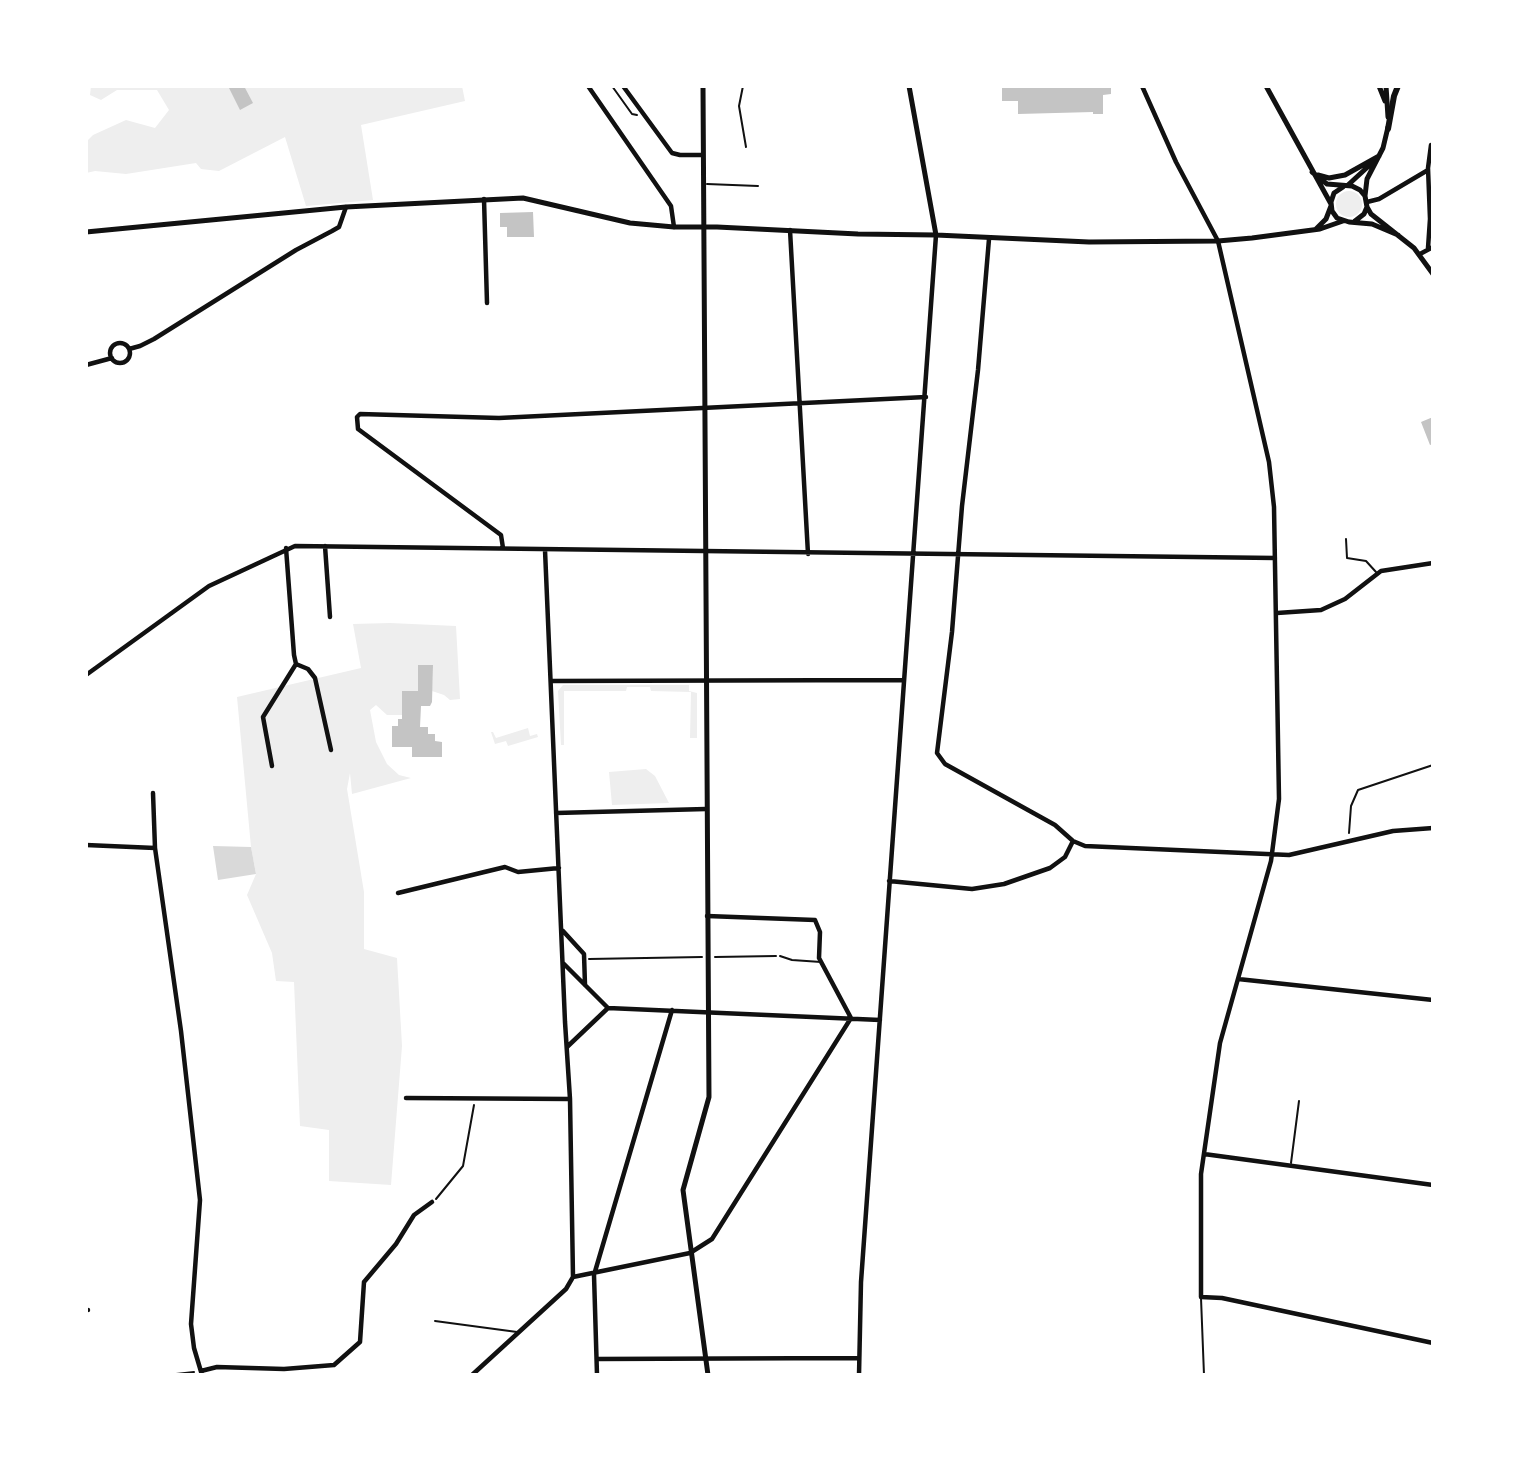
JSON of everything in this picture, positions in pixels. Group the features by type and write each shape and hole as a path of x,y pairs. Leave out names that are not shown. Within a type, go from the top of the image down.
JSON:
{"main road":[{"path":"1388,129 1398,86"}],"street":[{"path":"588,86 671,206 674,227"},
{"path":"623,86 672,153 702,155"},
{"path":"702,86 709,1097 683,1190 708,1375"},
{"path":"859,1375 861,1282 936,235 909,86"},
{"path":"1142,86 1176,162 1218,241 1269,462 1276,558 1279,799 1272,854 1220,1044 1200,1191 1201,1297 1223,1298 1433,1343"},
{"path":"1266,86 1334,214 1343,221"},
{"path":"1379,86 1386,104"},
{"path":"1355,221 1364,214 1367,179 1379,156 1388,129 1386,86"},
{"path":"1420,254 1431,247 1428,170 1431,145"},
{"path":"1316,229 1326,219 1334,193 1379,156"},
{"path":"1312,172 1336,178 1355,171 1379,156"},
{"path":"1366,201 1379,199 1428,170"},
{"path":"1312,172 1327,184 1356,187 1376,219 1420,254 1433,274"},
{"path":"86,232 346,207 523,198 630,223 674,227 1089,242 1218,241 1316,229 1343,221 1355,221 1372,224 1401,237"},
{"path":"484,200 487,303"},
{"path":"129,349 154,339 296,250 332,232 339,227 346,207"},
{"path":"790,230 808,554"},
{"path":"989,239 979,359 962,506 953,632 937,753 945,764 1055,825 1073,841 1085,846 1290,855 1393,831 1433,828"},
{"path":"121,343 129,349 128,358 124,362 117,362 112,358 111,350 115,344 121,343"},
{"path":"86,365 112,358"},
{"path":"503,548 501,534 361,432 356,421 360,415 499,418 926,397"},
{"path":"86,675 209,586 295,546 1276,558"},
{"path":"325,546 330,617"},
{"path":"286,548 293,656 296,664 308,669 315,678 331,750"},
{"path":"472,1375 566,1289 573,1277 570,1099 545,550"},
{"path":"1277,613 1321,610 1345,599 1377,574 1393,568 1433,563"},
{"path":"272,766 263,717 296,664"},
{"path":"551,681 904,680"},
{"path":"153,793 155,848 181,1031 200,1200 191,1324 194,1348 202,1373 217,1367 284,1370 334,1365 360,1342 364,1282 396,1244 414,1215 432,1202"},
{"path":"556,813 706,809"},
{"path":"889,881 972,889 1004,884 1050,868 1065,857 1073,841"},
{"path":"86,845 155,848"},
{"path":"398,893 505,867 518,872 559,868"},
{"path":"707,916 815,920 820,932 819,958 851,1018"},
{"path":"562,930 584,954 585,985"},
{"path":"563,964 608,1008 880,1020"},
{"path":"1238,979 1433,1000"},
{"path":"567,1048 608,1008"},
{"path":"597,1375 594,1275 672,1010"},
{"path":"573,1277 594,1275 690,1253 712,1239 851,1018"},
{"path":"406,1098 570,1099"},
{"path":"1204,1154 1433,1185"},
{"path":"597,1359 859,1358"}],"lane":[{"path":"743,86 738,106 746,147"},
{"path":"703,185 758,186"},
{"path":"1346,539 1346,558 1366,561 1377,574"},
{"path":"780,956 792,960 821,962"},
{"path":"1291,1166 1299,1101"},
{"path":"1201,1297 1204,1375"},
{"path":"435,1321 517,1332"}],"path":[{"path":"612,86 632,114 645,117"},
{"path":"1348,843 1351,806 1358,790 1433,765"},
{"path":"585,959 780,956"},
{"path":"432,1202 445,1191 463,1166 475,1099"},
{"path":"167,1375 202,1373"}],"shaded area":[{"path":"91,86 462,86 465,101 361,125 373,200 306,206 285,137 219,171 201,169 196,163 126,174 95,171 86,173 86,142 93,135 126,120 155,128 169,110 157,90 117,90 101,100 90,95"},
{"path":"1349,191 1358,195 1362,204 1358,213 1349,217 1340,213 1336,204 1340,195"},
{"path":"353,624 456,626 460,699 450,700 432,691 433,666 418,666 418,691 402,691 402,715 387,715 376,705 370,710 376,742 387,764 399,775 411,778 352,794 350,773 347,789 364,892 364,949 397,958 402,1046 391,1185 329,1181 329,1130 300,1126 294,982 276,981 272,953 247,895 256,874 237,697 361,668"},
{"path":"563,685 689,685 689,691 697,693 697,738 690,738 691,692 651,691 650,687 627,687 626,691 564,691 564,745 561,745 558,691"},
{"path":"528,728 530,736 537,734 538,737 508,746 506,741 495,744 491,732 496,738"},
{"path":"646,769 655,776 669,803 612,805 609,772"},
{"path":"213,846 251,847 256,874 218,880"}],"building":[{"path":"228,86 244,86 253,103 240,110"},
{"path":"1002,86 1111,86 1111,94 1103,95 1103,114 1018,114 1018,101 1002,101"},
{"path":"533,212 534,237 507,237 507,227 500,227 500,213"},
{"path":"1433,417 1433,444 1430,445 1421,422"},
{"path":"418,665 433,665 432,702 430,706 421,706 420,727 428,727 428,734 435,734 435,741 442,742 442,757 412,757 412,747 392,747 392,726 398,726 398,719 402,719 402,691 418,691"}]}
